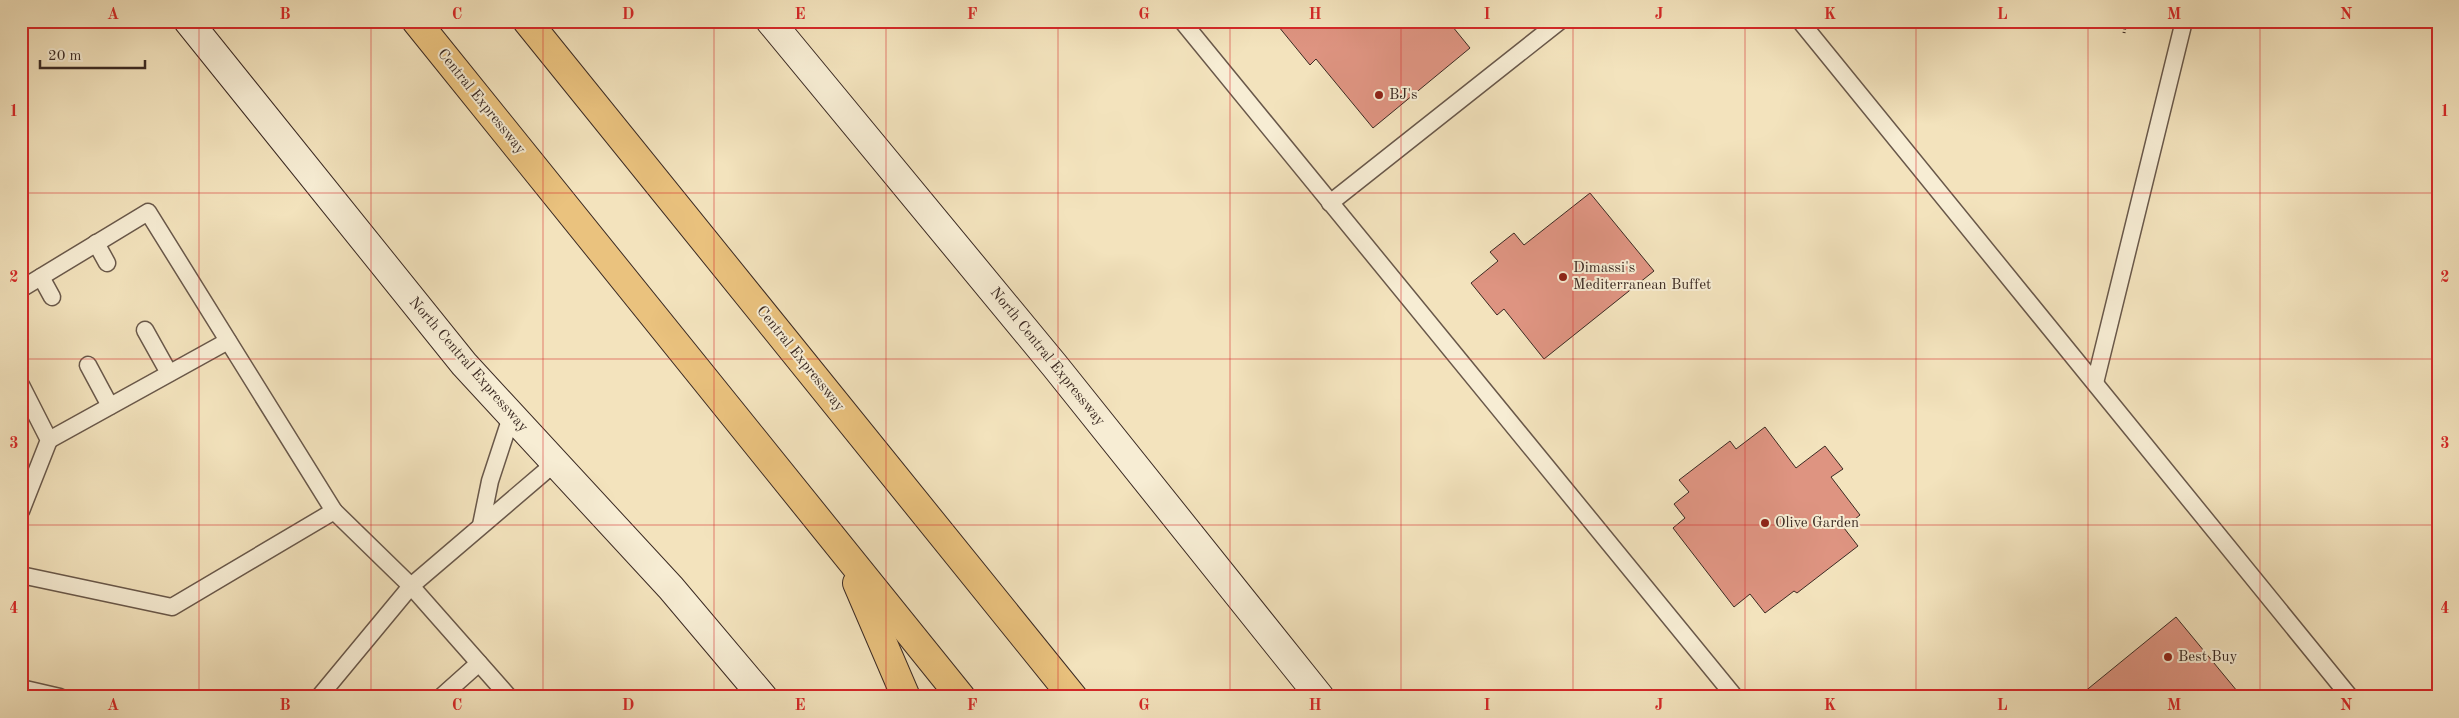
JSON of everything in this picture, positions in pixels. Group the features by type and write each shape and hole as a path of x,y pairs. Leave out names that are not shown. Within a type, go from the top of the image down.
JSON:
{"highway":[{"name":"Central Expressway","path":"416,21 961,697"},
{"name":"Central Expressway","path":"527,21 1073,697"},
{"path":"844,552 906,697"}],"main road":[{"name":"North Central Expressway","path":"188,21 464,364 671,588 763,697"},
{"name":"North Central Expressway","path":"770,21 1055,366 1320,697"}],"lane":[{"path":"1182,21 1735,697"},
{"path":"1330,202 1560,21"},
{"path":"1800,21 2350,697"},
{"path":"2095,383 2184,21"},
{"path":"21,289 148,212 334,512 411,586 510,697"},
{"path":"96,243 107,263"},
{"path":"42,277 52,297"},
{"path":"145,330 169,373"},
{"path":"21,511 49,440 228,341"},
{"path":"88,364 110,406"},
{"path":"21,385 49,440"},
{"path":"481,525 490,481 511,417"},
{"path":"319,697 411,586 555,463"},
{"path":"21,575 172,607 334,512"},
{"path":"442,697 479,663"},
{"path":"21,688 60,697"}],"path":[{"path":"2124,33 2126,21"}],"building":[{"name":"BJ's","path":"1274,21 1448,21 1470,48 1373,128 1316,59 1310,65"},
{"name":"Dimassi's Mediterranean Buffet","path":"1590,193 1654,271 1544,359 1504,309 1497,315 1471,283 1498,261 1490,252 1514,233 1524,245"},
{"name":"Olive Garden","path":"1765,427 1796,468 1825,446 1843,469 1831,477 1860,515 1844,528 1858,546 1797,593 1794,591 1765,613 1750,594 1734,607 1673,528 1685,518 1674,504 1689,492 1679,480 1730,441 1736,449"},
{"name":"Best Buy","path":"2176,617 2242,697 2078,697"}],"place":[{"name":"BJ's","path":"1379,95"},
{"name":"Dimassi's Mediterranean Buffet","path":"1563,277"},
{"name":"Olive Garden","path":"1765,523"},
{"name":"Best Buy","path":"2168,657"}]}
